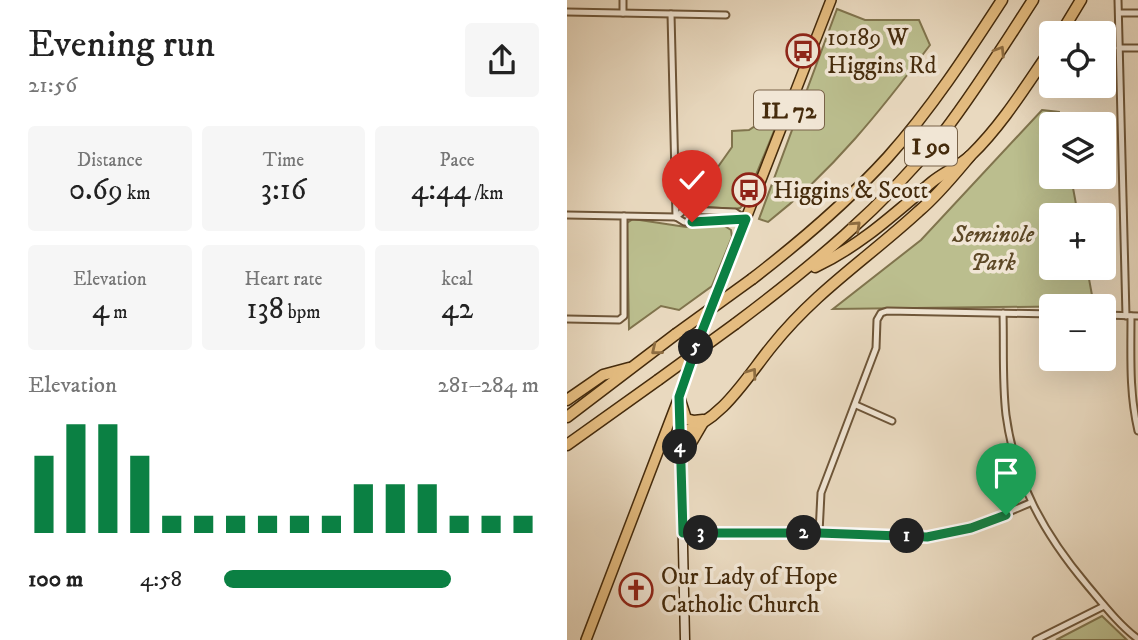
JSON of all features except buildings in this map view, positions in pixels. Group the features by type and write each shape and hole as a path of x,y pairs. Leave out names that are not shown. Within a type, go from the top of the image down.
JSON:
{"highway":[{"name":"I 90","path":"567,416 799,242 887,157 941,90 1002,0"},
{"name":"I 90","path":"568,445 805,271 867,215 941,135 982,79 1033,0"},
{"path":"1068,21 1081,0"},
{"name":"I 90","path":"805,271 842,255 891,218 934,180 970,156 1009,111 1039,67"},
{"path":"680,433 697,427 726,403 785,330 818,295 919,211 970,156"},
{"path":"567,400 603,375 636,366"},
{"path":"679,397 686,419 703,420"},
{"path":"681,460 703,420"}],"main road":[{"name":"IL 72","path":"586,640 831,0"},
{"path":"679,397 685,640"},
{"path":"665,436 680,433"}],"street":[{"path":"623,0 623,13"},
{"path":"1118,0 1132,316 1130,383 1138,431"},
{"path":"567,12 726,15"},
{"path":"1119,13 1138,13"},
{"path":"671,14 676,217"},
{"path":"1119,48 1138,48"},
{"path":"676,217 684,209 735,212 746,219"},
{"path":"567,215 676,217 684,222 746,219"},
{"path":"567,319 619,320 624,316 624,216"},
{"path":"819,533 821,493 876,348 877,320 881,313 1039,314"},
{"path":"1003,313 1006,415 1020,475 1030,503 1060,554 1104,606 1138,639"},
{"path":"856,405 893,421"},
{"path":"683,533 819,533 927,537 971,528 1030,503"},
{"path":"1037,640 1104,606"}],"green space":[{"path":"837,9 865,20 919,20 930,45 875,116 835,161 768,222 759,219"},
{"name":"Seminole Park","path":"1039,113 1039,189 1073,189 1076,203 1039,203 1039,280 1089,280 1092,294 1039,294 1039,307 833,309 921,240"},
{"path":"770,116 779,119 740,208 683,205 679,202 679,170 715,171 732,147 732,131 749,130"},
{"path":"633,219 686,227 723,225 731,230 732,237 712,286 679,310 661,306 629,329 627,223"},
{"path":"1102,616 1127,640 1056,640"}],"place":[{"name":"10189 W Higgins Rd","path":"803,51"},
{"name":"Higgins & Scott","path":"749,190"},
{"name":"Our Lady of Hope Catholic Church","path":"636,590"}],"route":[{"path":"692,222 746,219 679,397 683,533 819,533 927,537 971,528 1006,515"}]}
